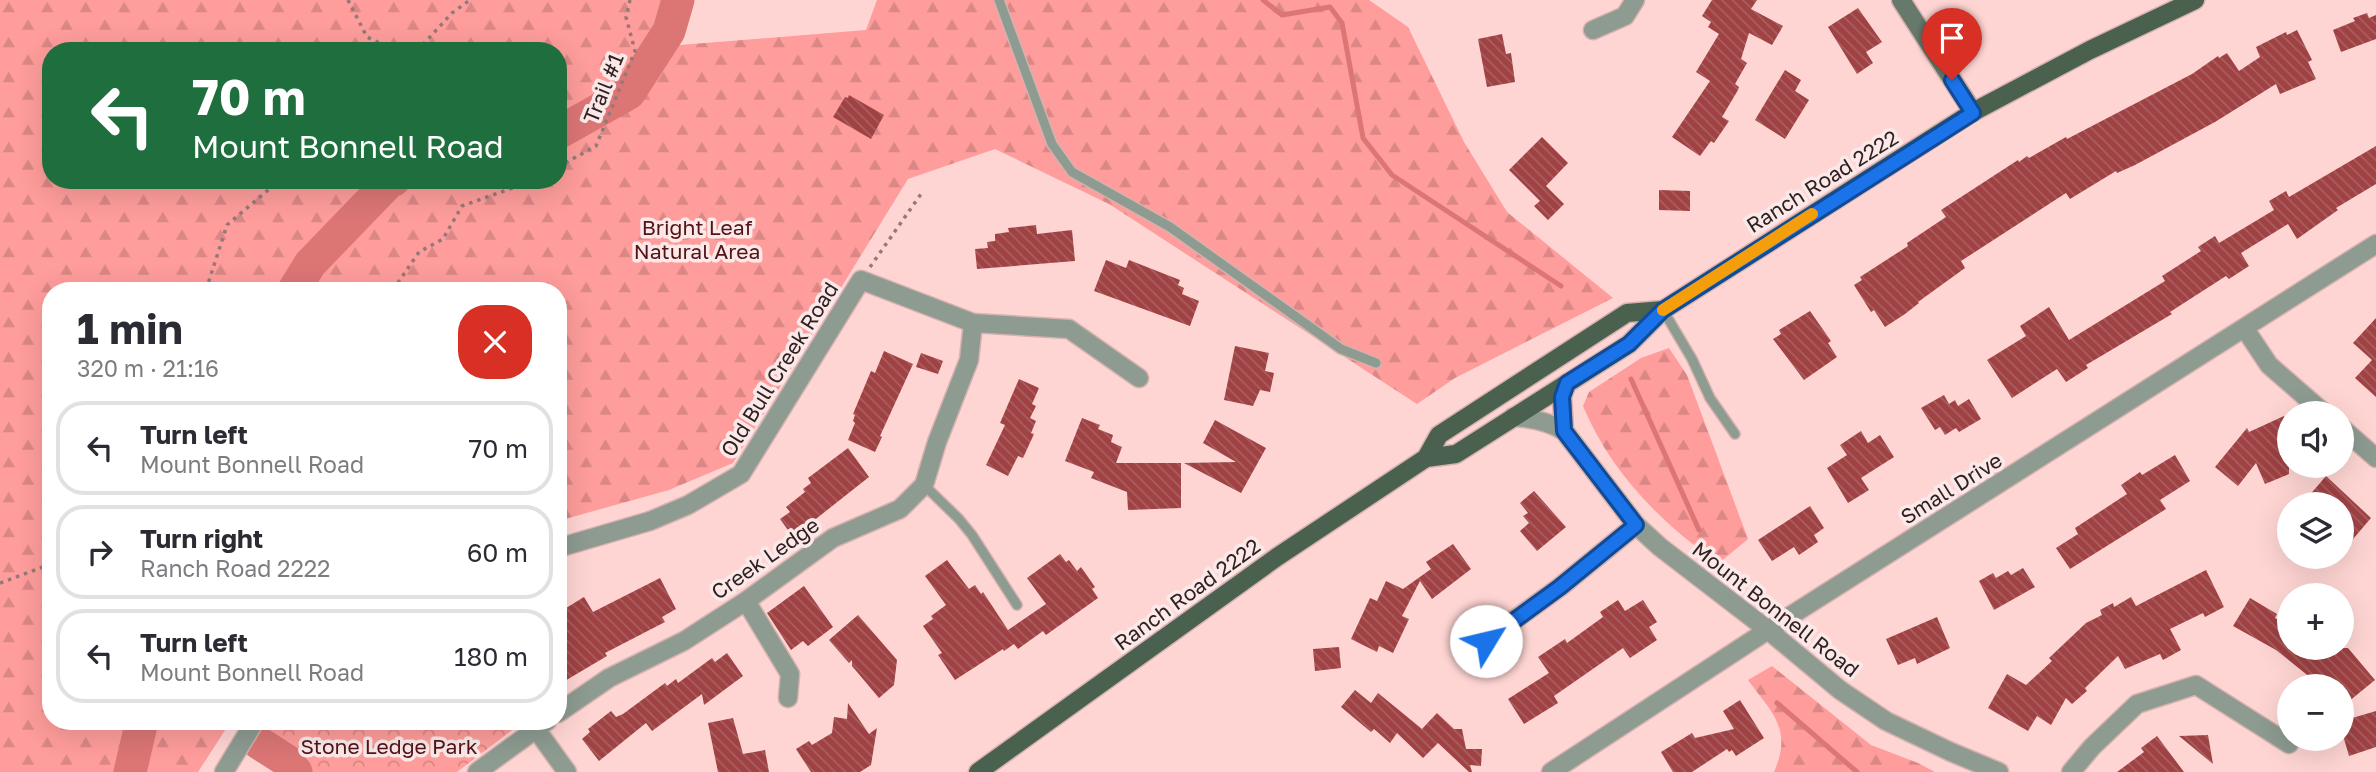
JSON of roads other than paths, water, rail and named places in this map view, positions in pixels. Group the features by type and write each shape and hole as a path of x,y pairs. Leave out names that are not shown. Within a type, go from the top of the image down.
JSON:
{"main road":[{"name":"Ranch Road 2222","path":"978,772 1277,557 1426,458 1456,454 1629,344 1663,310 1973,113 2090,50 2195,0"},
{"name":"Ranch Road 2222","path":"1426,458 1439,435 1627,313 1663,310"}],"street":[{"path":"1593,30 1625,16 1635,0"},
{"path":"1905,1 1973,113"},
{"name":"Small Drive","path":"1551,772 2376,244"},
{"name":"Old Bull Creek Road","path":"567,545 663,516 688,505 741,474 861,280 974,323"},
{"path":"974,323 1069,329 1139,378"},
{"name":"Creek Ledge","path":"567,707 609,678 684,641 746,601 833,538 900,509 923,485 969,360 974,323"},
{"path":"2245,329 2269,365 2310,401"},
{"path":"1564,431 1562,397 1567,383"},
{"path":"1513,417 1535,419 1564,431"},
{"name":"Mount Bonnell Road","path":"1564,431 1636,525 1840,690 1886,721 1999,772"},
{"path":"2354,439 2376,458"},
{"path":"1467,654 1560,587 1636,525"},
{"path":"746,601 790,674 788,698"},
{"path":"2071,772 2092,747 2137,704 2196,685 2277,736"},
{"path":"224,772 250,730"},
{"path":"477,772 534,730"},
{"path":"544,730 567,772"}],"lane":[{"path":"999,0 1052,144 1072,172 1170,227 1341,349 1376,363"},
{"path":"1663,310 1692,359 1710,398 1735,435"},
{"path":"923,485 972,535 1017,605"}],"waterway":[{"path":"567,128 629,93 669,31 678,0"},
{"path":"1263,0 1282,15 1330,7 1342,23 1363,138 1392,175 1561,286"},
{"path":"299,282 310,264 382,189"},
{"path":"1631,379 1699,530"},
{"path":"1777,703 1857,772"},
{"path":"130,772 140,730"},
{"path":"259,743 287,761 296,772"}],"park label":[{"name":"Bright Leaf Natural Area","path":"697,239"},
{"name":"Stone Ledge Park","path":"389,746"}]}
